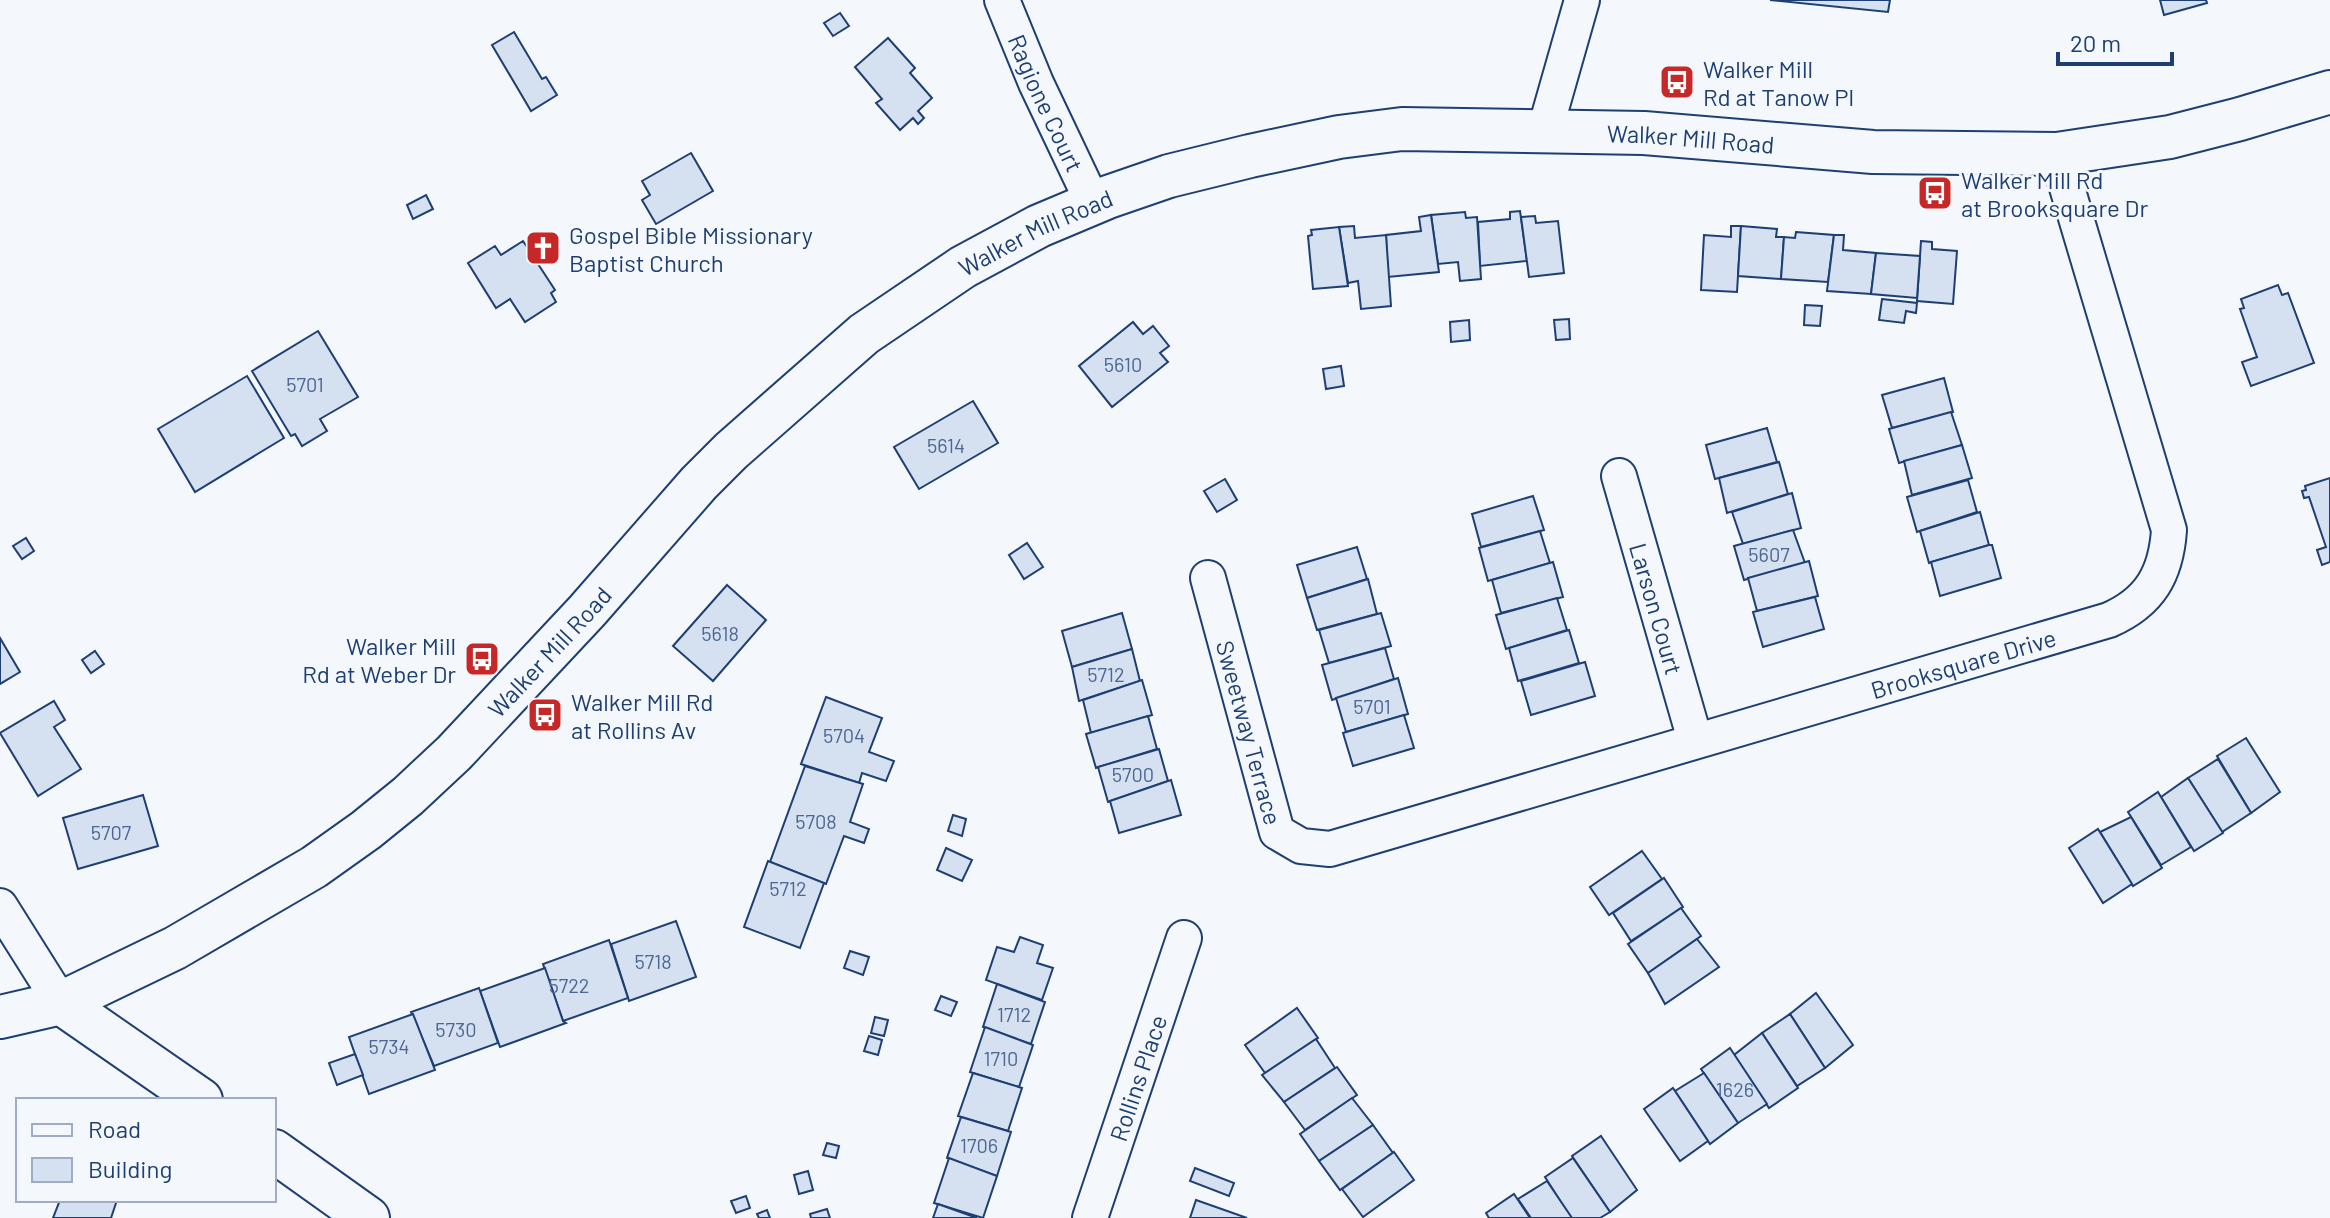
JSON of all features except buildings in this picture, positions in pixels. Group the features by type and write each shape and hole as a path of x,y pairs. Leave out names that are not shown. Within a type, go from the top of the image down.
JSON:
{"street":[{"name":"Ragione Court","path":"1002,0 1036,83 1093,203"},
{"path":"1545,130 1582,0"},
{"name":"Walker Mill Road","path":"0,1017 61,1003 175,948 314,867 366,830 408,796 483,724 731,451 864,334 963,267 1039,226 1093,203 1169,176 1339,137 1402,129 1644,133 1873,152 2057,154 2170,137 2330,92"},
{"name":"Brooksquare Drive","path":"1330,849 2109,620 2130,611 2154,584 2164,561 2169,530 2057,154"},
{"name":"Larson Court","path":"1619,476 1695,740"},
{"name":"Sweetway Terrace","path":"1208,578 1277,832 1301,846 1330,849"},
{"path":"0,906 61,1003 198,1098"},
{"name":"Rollins Place","path":"1090,1218 1184,938"},
{"path":"276,1152 368,1218"}],"place":[{"name":"Walker Mill Rd at Tanow Pl","path":"1677,82"},
{"name":"Walker Mill Rd at Brooksquare Dr","path":"1935,193"},
{"name":"Gospel Bible Missionary Baptist Church","path":"543,248"},
{"name":"Walker Mill Rd at Weber Dr","path":"482,659"},
{"name":"Walker Mill Rd at Rollins Av","path":"545,715"}]}
